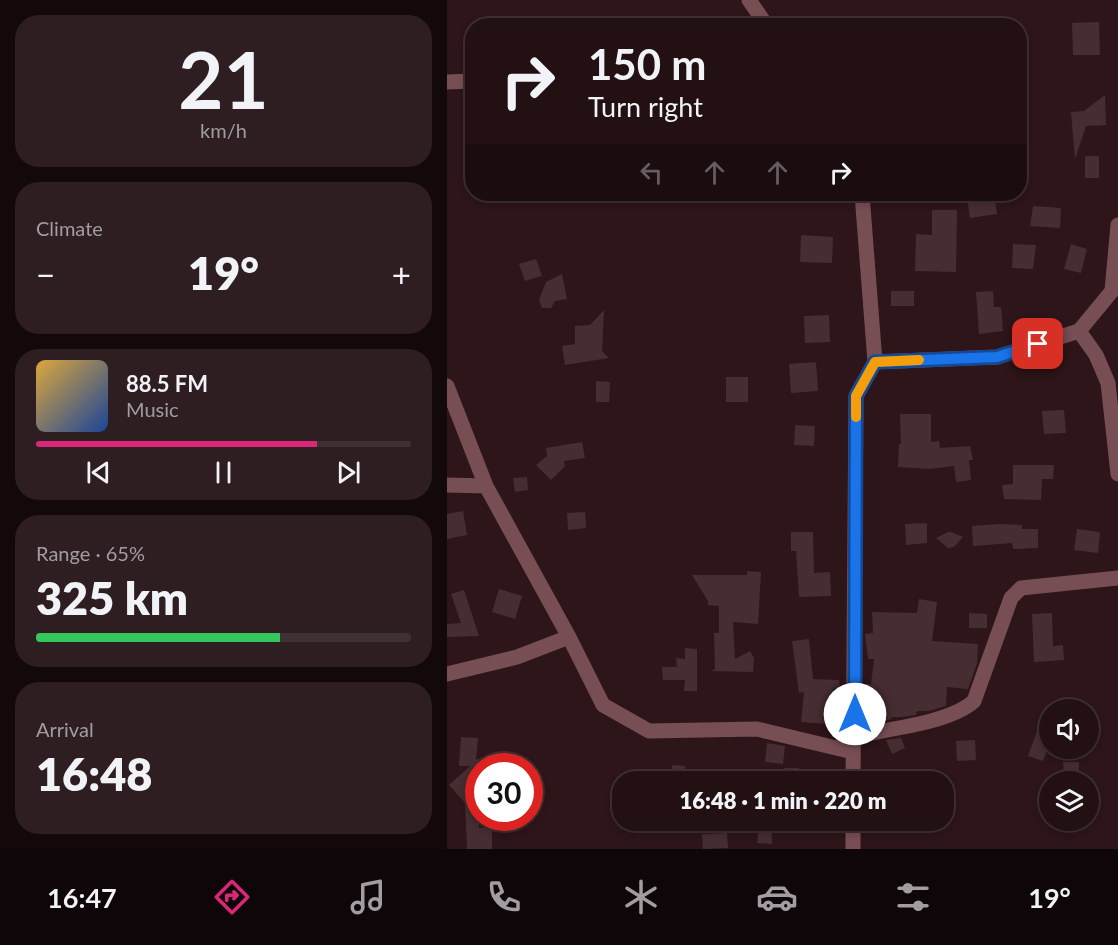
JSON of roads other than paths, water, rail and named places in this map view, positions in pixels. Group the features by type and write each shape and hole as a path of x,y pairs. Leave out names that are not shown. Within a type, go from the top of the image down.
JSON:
{"street":[{"path":"749,0 761,18"},
{"path":"447,82 465,81"},
{"path":"853,771 856,396 875,362 863,201"},
{"path":"875,362 997,357 1079,331 1112,291 1118,225"},
{"path":"1079,331 1096,355 1108,383 1118,474"},
{"path":"447,386 486,486 569,637 603,705 649,731 757,729 853,752"},
{"path":"447,485 486,486"},
{"path":"855,736 944,717 967,708 974,701 1011,598 1021,588 1118,578"},
{"path":"447,674 517,657 569,637"},
{"path":"853,831 853,849"}]}
